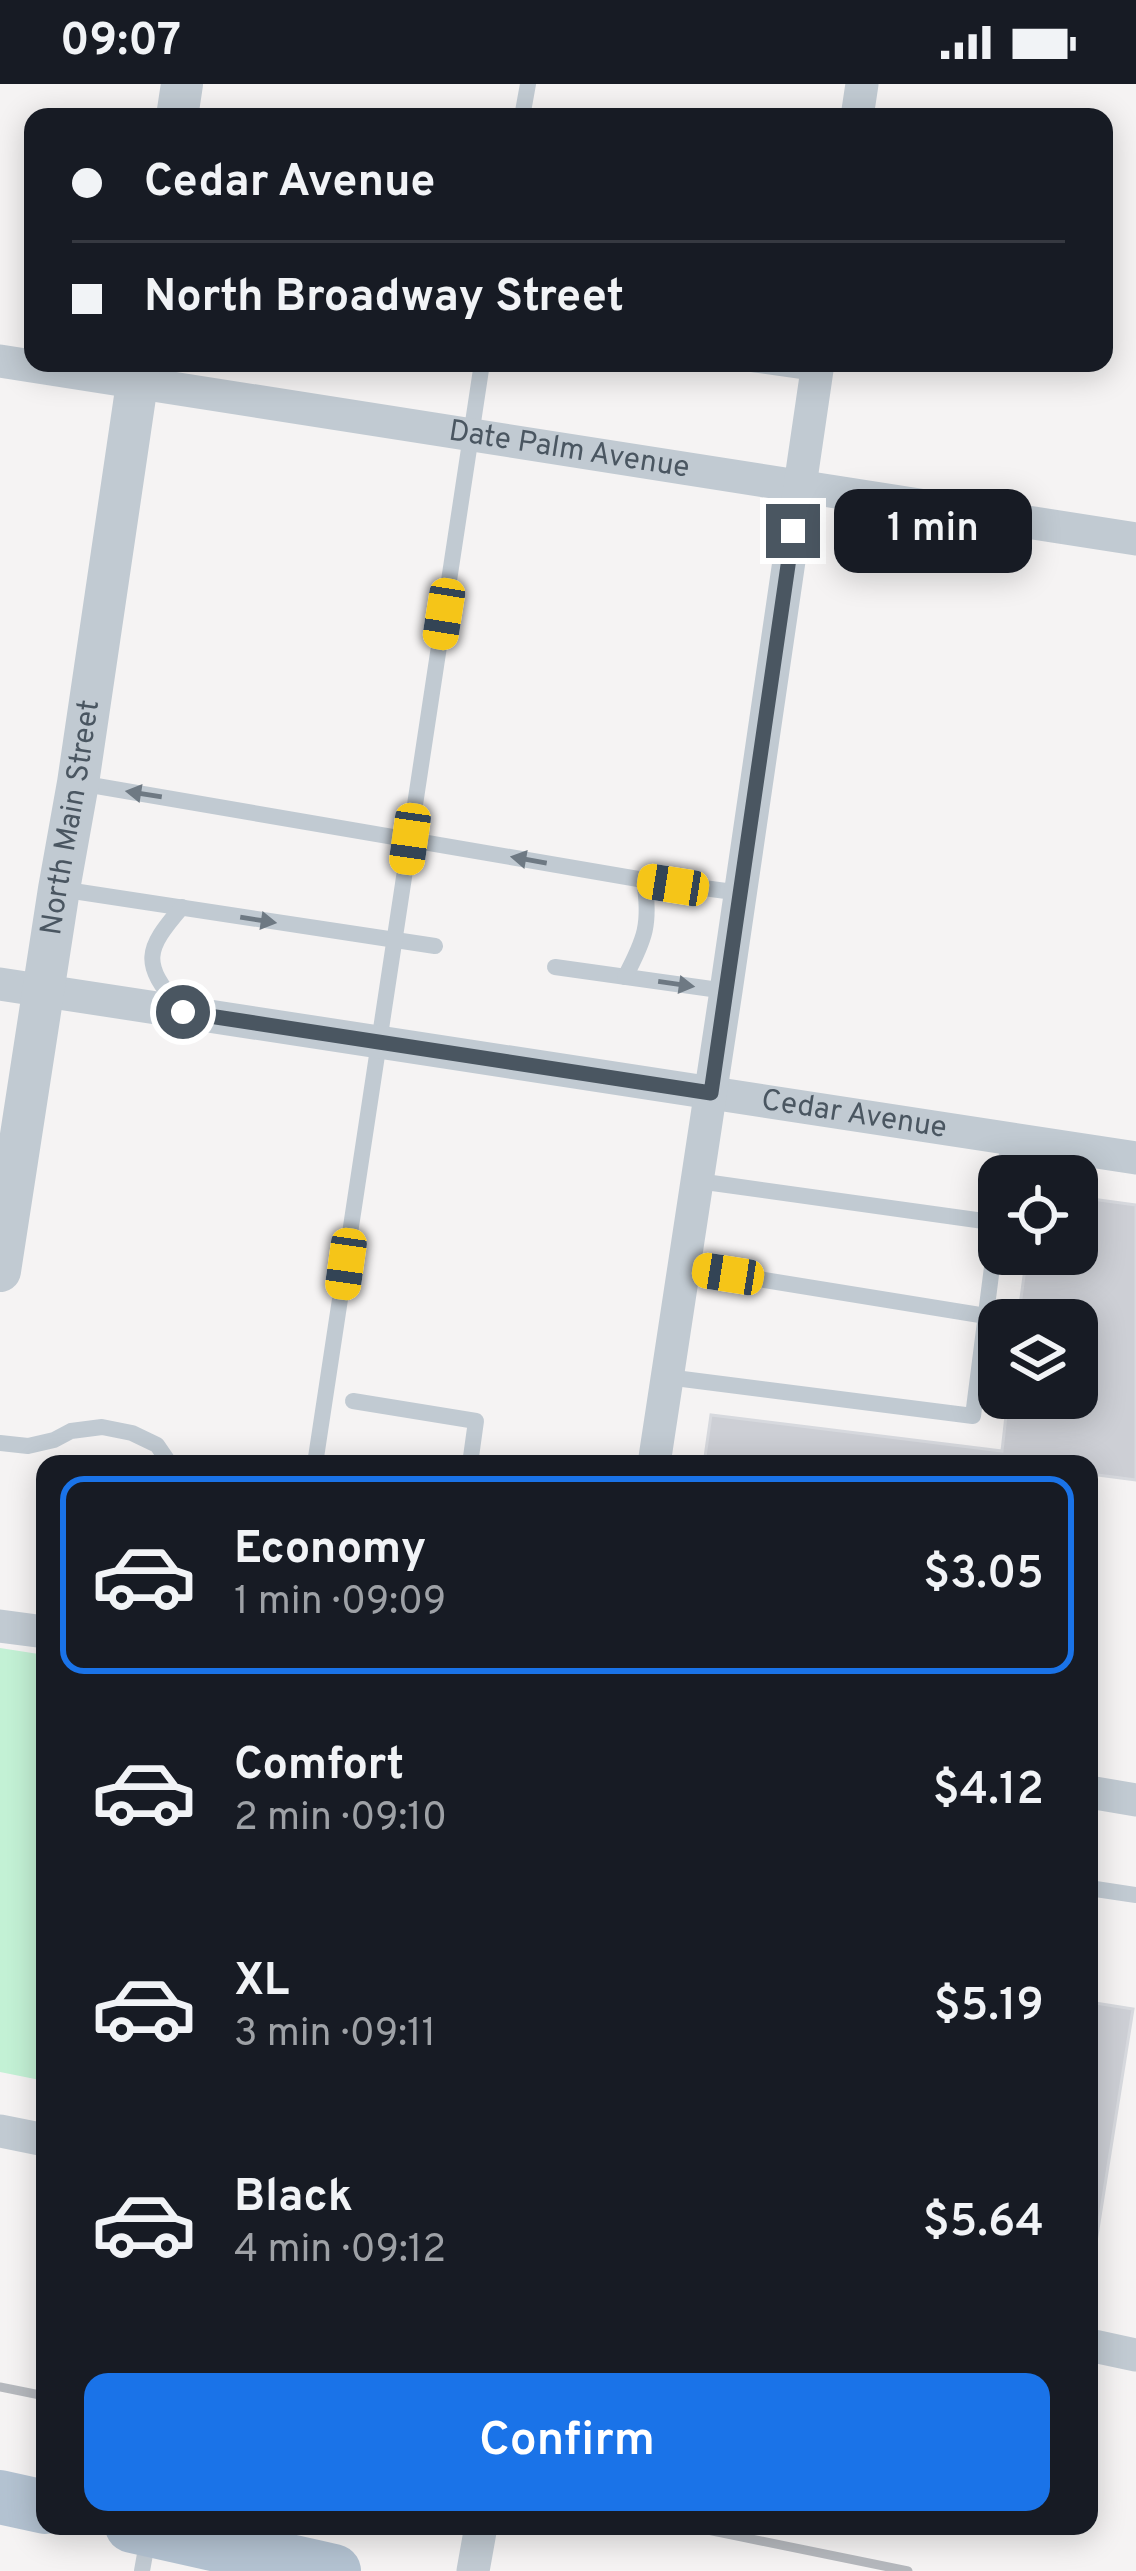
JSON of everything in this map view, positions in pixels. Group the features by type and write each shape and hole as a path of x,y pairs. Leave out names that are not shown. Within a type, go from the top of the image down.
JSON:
{"main road":[{"path":"0,2497 36,2505"},
{"path":"141,2542 334,2571"}],"street":[{"path":"655,1455 816,372"},
{"name":"Date Palm Avenue","path":"139,373 470,435 1136,538"},
{"name":"North Main Street","path":"0,1271 139,373"},
{"name":"Cedar Avenue","path":"0,984 1136,1158"},
{"path":"0,1626 36,1631"},
{"path":"1098,1794 1136,1800"},
{"path":"0,2131 36,2138"},
{"path":"1098,2347 1136,2355"},
{"path":"473,2571 479,2535"}],"lane":[{"path":"316,1455 480,372"},
{"path":"78,783 644,880 741,892"},
{"path":"625,977 640,949 650,914 644,880"},
{"path":"59,889 435,946"},
{"path":"182,908 157,936 153,967 158,983 183,1012"},
{"path":"555,967 726,992"},
{"path":"1007,1155 1009,1138"},
{"path":"698,1181 978,1220"},
{"path":"684,1267 978,1315"},
{"path":"668,1377 973,1416 978,1378"},
{"path":"353,1401 476,1421 471,1455"},
{"path":"0,1443 28,1446 71,1430 102,1427 132,1433 157,1445 164,1455"},
{"path":"1098,1889 1136,1895"}],"green space":[{"path":"0,1648 36,1654 36,2079 0,2072"}],"building":[{"path":"1098,1200 1136,1205 1136,1480 1098,1475 1098,1455 705,1455 711,1415 1002,1451 1006,1419 1098,1419 1098,1299 1021,1299 1024,1275 1098,1275"},
{"path":"1098,2003 1133,2009 1098,2229"}],"railway":[{"path":"0,2387 36,2394"},
{"path":"732,2535 908,2571"}],"route":[{"path":"183,1012 711,1093 793,531"}]}
